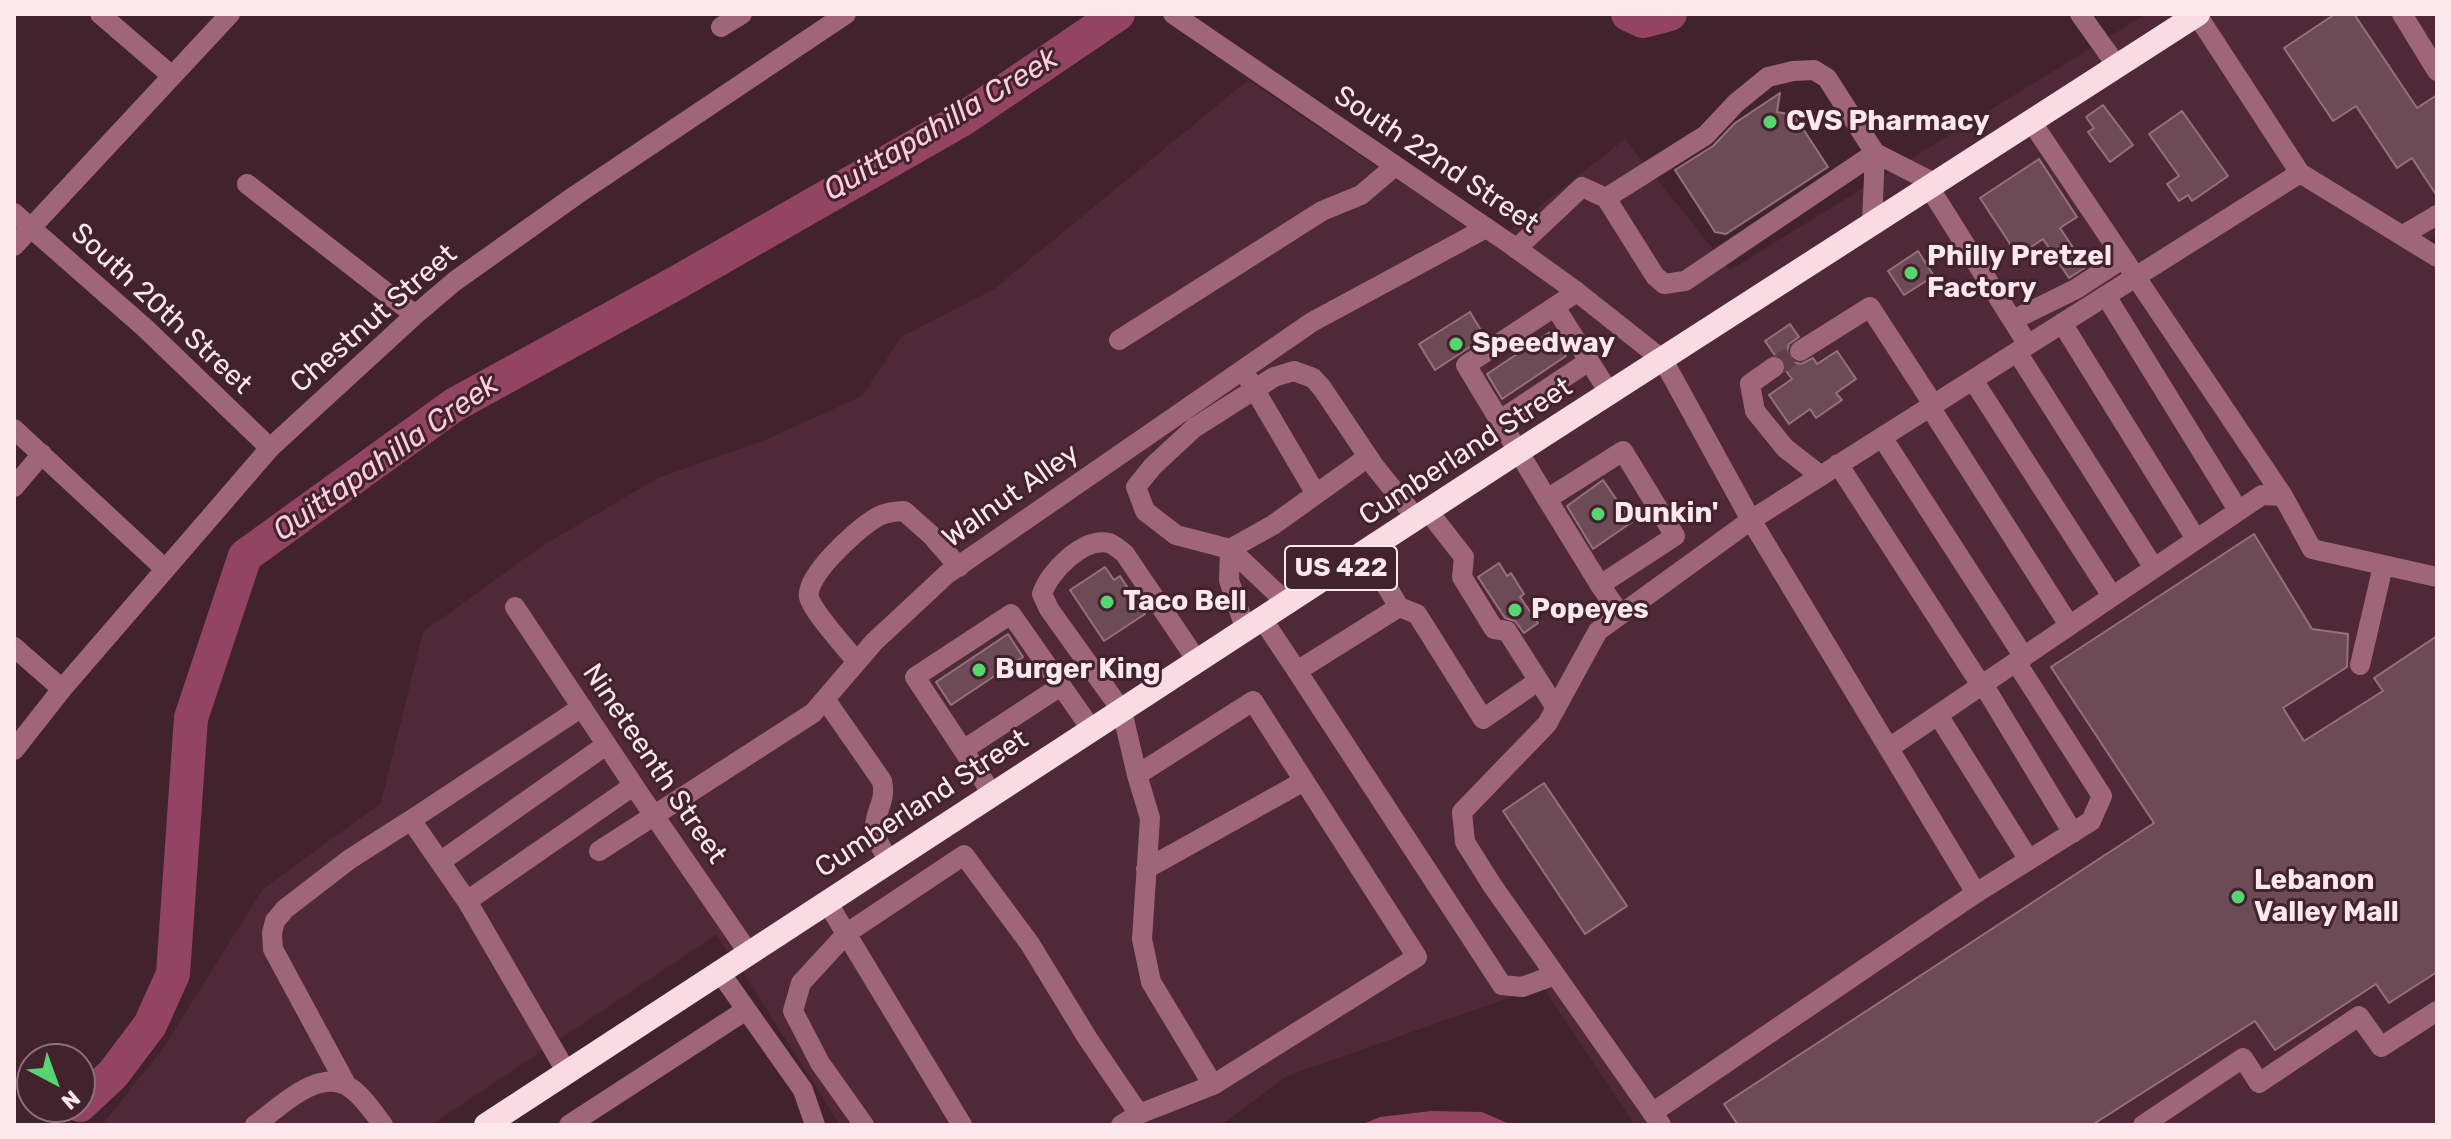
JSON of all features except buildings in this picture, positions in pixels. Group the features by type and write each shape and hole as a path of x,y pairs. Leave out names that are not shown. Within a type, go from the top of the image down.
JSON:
{"highway":[{"name":"Cumberland Street","path":"486,1125 1519,451 2198,14"}],"street":[{"path":"100,14 172,76"},
{"path":"14,246 230,14"},
{"path":"721,27 742,14"},
{"name":"Chestnut Street","path":"14,750 62,689 270,448 415,315 455,281 576,195 846,14"},
{"name":"South 22nd Street","path":"1173,14 1577,292 1663,360"},
{"path":"2080,14 2117,66"},
{"path":"2198,14 2300,173 2437,257"},
{"path":"2402,14 2437,71"},
{"path":"1606,198 1706,135 1736,103 1768,77 1814,70 1827,78 1875,153 1932,185 2013,320 2023,348 2154,568"},
{"path":"2031,121 2283,496 2312,549 2437,577"},
{"path":"1516,249 1582,187 1606,198 1655,276 1664,284 1675,284 1685,281 1875,153"},
{"path":"1872,223 1875,153"},
{"path":"1119,340 1322,211 1361,195 1395,166"},
{"path":"1882,437 2102,796 2091,821 1976,893 1657,1119 1492,885 1465,842 1462,812 1547,724 1598,631 1620,614 1751,520 2137,275 2300,173"},
{"path":"247,184 415,315"},
{"name":"South 20th Street","path":"14,213 145,328 270,448"},
{"path":"2403,235 2437,215"},
{"name":"Walnut Alley","path":"599,851 813,713 874,642 959,567 1312,322 1486,228"},
{"path":"2013,320 2076,289 2122,259"},
{"path":"1577,292 1466,365 1620,614"},
{"path":"2106,296 2238,510"},
{"path":"1555,307 1610,394"},
{"path":"1800,351 1870,307 2069,625"},
{"path":"2062,323 2196,539"},
{"path":"1663,360 1751,520 1976,893"},
{"path":"1500,420 1589,361"},
{"path":"1774,367 1750,384 1755,411 1785,448 1830,470 1982,685 2073,833"},
{"path":"1243,370 1316,494"},
{"path":"1288,604 1230,549 1176,535 1145,511 1136,487 1153,466 1194,428 1274,377 1294,371 1313,378 1368,457 1464,557 1462,577 1494,629 1507,631 1556,708"},
{"path":"1973,380 2112,596"},
{"path":"14,429 165,569"},
{"path":"1547,499 1623,451 1675,536 1600,585"},
{"path":"14,487 42,454"},
{"path":"1230,549 1273,525 1368,457"},
{"path":"1889,748 2238,510 2262,495 2283,496"},
{"path":"857,662 810,602 808,588 815,576 851,538 873,519 888,512 904,511 931,535 959,567"},
{"path":"1198,662 1125,554 1108,543 1093,543 1080,550 1046,581 1042,594 1062,630 1122,711 1150,818 1142,939 1151,982 1213,1085"},
{"path":"1230,549 1229,580 1255,626 1297,671 1502,985 1522,987 1555,975"},
{"path":"1366,552 1399,607 1417,614 1483,719 1538,681"},
{"path":"2360,665 2383,566"},
{"name":"Nineteenth Street","path":"515,607 748,952"},
{"path":"1297,671 1399,607"},
{"path":"993,795 915,677 939,661 1011,614 1092,730"},
{"path":"14,647 62,689"},
{"path":"963,750 1061,686"},
{"path":"825,699 882,781 885,794 877,816 875,834 889,862"},
{"path":"864,1125 820,1063 793,1011 801,983 847,933 964,855 1030,944 1088,1039 1130,1120 1213,1085 1417,957 1253,701 1137,775"},
{"path":"383,1125 347,1086 273,949 275,921 285,909 350,859 582,707"},
{"path":"1938,715 2029,860"},
{"path":"440,862 606,745"},
{"path":"1146,869 1304,781"},
{"path":"467,901 633,786"},
{"path":"411,820 467,901 566,1071"},
{"path":"827,902 962,1125"},
{"path":"719,971 803,1090 815,1125"},
{"path":"569,1125 746,1010"},
{"path":"2143,1125 2243,1058 2259,1083 2359,1016 2381,1047 2437,1011"},
{"path":"255,1125 313,1084 331,1081 347,1086"}],"shaded area":[{"path":"2146,14 2437,14 2437,235 2426,242 2437,249 2437,1125 1635,1125 1542,986 1287,1076 1221,1125 840,1125 716,935 431,1125 102,1125 164,1047 263,889 381,803 423,632 542,546 658,478 765,440 862,396 901,337 994,289 1248,80 1492,244 1625,139 1730,270"},
{"path":"1431,1111 1482,1112 1512,1125 1361,1125 1380,1117"}],"waterway":[{"name":"Quittapahilla Creek","path":"96,1090 113,1074 150,1025 173,974 191,718 245,556 454,405 678,282 963,119 1118,14"},
{"name":"Quittapahilla Creek","path":"1628,14 1643,21 1670,14"}],"tunnel":[{"path":"1774,367 1800,351"}],"place":[{"name":"CVS Pharmacy","path":"1770,122"},
{"name":"Philly Pretzel Factory","path":"1911,273"},
{"name":"Speedway","path":"1456,344"},
{"name":"Dunkin'","path":"1598,514"},
{"name":"Taco Bell","path":"1107,602"},
{"name":"Popeyes","path":"1515,610"},
{"name":"Burger King","path":"979,670"},
{"name":"Lebanon Valley Mall","path":"2238,897"}]}
